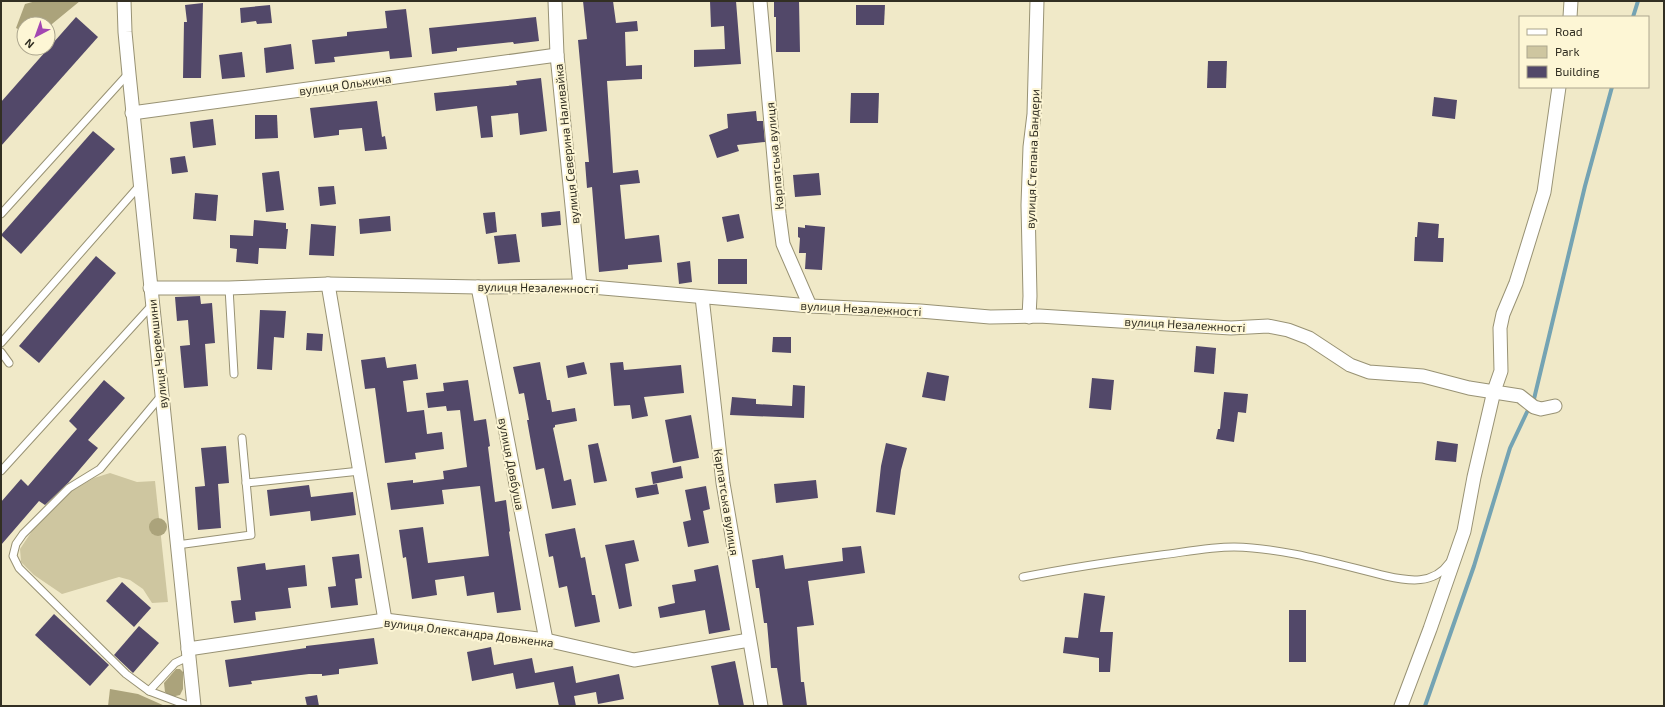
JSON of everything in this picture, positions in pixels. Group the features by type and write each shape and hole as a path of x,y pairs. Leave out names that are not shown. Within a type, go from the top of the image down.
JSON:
{"street":[{"name":"вулиця Черемшини","path":"124,1 125,32 132,113 194,706"},
{"name":"вулиця Северина Наливайка","path":"555,1 557,54 580,286"},
{"name":"Карпатська вулиця","path":"760,1 783,244 810,306"},
{"name":"вулиця Степана Бандери","path":"1029,317 1028,205 1030,148 1034,114 1037,1"},
{"path":"1570,16 1571,1"},
{"name":"вулиця Ольжича","path":"132,113 557,54"},
{"path":"1401,706 1430,629 1464,531 1474,477 1494,391 1501,371 1500,328 1503,314 1516,283 1544,192 1559,88"},
{"name":"вулиця Незалежності","path":"150,288 229,288 328,284 478,287 580,286 810,306 920,311 990,317 1039,316 1231,328 1268,326 1288,330 1309,338 1350,365 1368,372 1423,376 1469,388 1520,396 1534,407 1542,409 1555,406"},
{"path":"328,284 385,620"},
{"name":"вулиця Довбуша","path":"478,287 546,640"},
{"name":"Карпатська вулиця","path":"702,297 723,483 761,706"},
{"name":"вулиця Олександра Довженка","path":"188,653 385,620 546,640 634,660 749,640"}],"lane":[{"path":"1,214 129,74"},
{"path":"1,343 140,185"},
{"path":"229,288 234,374"},
{"path":"1,471 152,306"},
{"path":"1,352 9,363"},
{"path":"161,396 100,469 69,488 23,534 16,544 13,556 19,568 126,674 149,691 189,706"},
{"path":"177,545 251,535 242,438"},
{"path":"246,482 360,471"},
{"path":"1023,577 1074,567 1204,548 1234,547 1283,553 1389,577 1425,580 1441,573 1458,549"},
{"path":"149,691 175,663 188,653"}],"green space":[{"path":"110,473 137,482 155,481 168,602 152,603 143,589 130,580 119,577 62,594 34,575 21,562 20,549 34,528 68,493 94,478"}],"shaded area":[{"path":"36,1 80,1 56,21 56,16 20,16 25,4"},
{"path":"158,518 164,521 167,527 164,533 158,536 152,533 149,527 152,521"},
{"path":"176,669 180,669 183,672 183,689 180,695 171,697 165,692 164,683"},
{"path":"110,689 138,694 165,706 108,706"}],"building":[{"path":"583,1 613,1 616,23 637,21 638,31 625,32 626,66 642,65 642,79 607,81 613,173 638,170 640,183 620,185 625,239 659,235 662,262 628,265 628,269 599,272 592,187 587,188 585,162 589,162 578,40 587,39"},
{"path":"710,1 736,1 741,64 694,67 694,50 725,49 724,26 711,27"},
{"path":"774,1 799,1 800,52 776,52 776,17 774,17"},
{"path":"203,3 201,78 183,78 184,22 187,22 185,5"},
{"path":"270,5 272,23 257,24 256,21 241,23 240,8"},
{"path":"856,5 885,5 884,25 856,25"},
{"path":"406,9 412,57 390,59 389,51 334,57 335,62 315,64 312,40 347,36 347,32 387,28 385,11"},
{"path":"76,17 98,37 1,146 1,102 42,56 56,56 56,40"},
{"path":"536,17 539,41 514,44 513,42 457,48 457,51 432,54 429,28"},
{"path":"291,44 294,69 266,73 264,48"},
{"path":"242,52 245,77 222,79 219,55"},
{"path":"1208,61 1227,61 1226,88 1207,88"},
{"path":"541,78 547,131 520,135 518,113 491,116 493,137 481,138 477,106 436,111 434,93 517,85 516,81"},
{"path":"851,93 879,93 878,123 850,123"},
{"path":"1434,97 1457,100 1455,119 1432,116"},
{"path":"377,101 382,137 385,136 387,149 365,151 362,128 339,130 339,135 314,138 310,108"},
{"path":"756,111 757,121 763,121 765,142 737,145 739,151 717,158 709,135 728,128 727,114"},
{"path":"255,115 277,115 278,138 255,139"},
{"path":"213,119 216,145 193,148 190,122"},
{"path":"93,131 115,149 21,254 1,235"},
{"path":"185,156 188,172 172,174 170,158"},
{"path":"279,171 284,210 266,212 262,173"},
{"path":"819,173 821,195 795,197 793,175"},
{"path":"334,186 336,204 320,206 318,187"},
{"path":"195,193 218,195 216,221 193,219"},
{"path":"560,211 561,225 542,227 541,213"},
{"path":"495,212 497,232 486,234 483,213"},
{"path":"739,214 744,238 727,242 722,217"},
{"path":"390,216 391,231 360,234 359,219"},
{"path":"254,220 286,223 286,229 288,229 286,249 259,248 258,264 236,262 237,249 230,248 230,235 253,236"},
{"path":"1418,222 1439,224 1438,238 1444,238 1443,262 1414,261 1415,237 1417,237"},
{"path":"311,224 336,226 334,256 309,255"},
{"path":"805,225 825,227 822,270 805,269 806,253 799,253 800,238 798,237 798,227 805,228"},
{"path":"516,234 520,262 498,264 494,236"},
{"path":"96,256 116,273 39,363 19,346"},
{"path":"718,259 747,259 747,284 718,284"},
{"path":"690,261 692,282 679,284 677,263"},
{"path":"200,296 201,304 212,303 215,343 205,344 208,386 184,388 180,346 190,345 188,320 177,321 175,297"},
{"path":"260,310 286,311 284,338 274,337 272,370 257,369"},
{"path":"307,333 323,334 322,351 306,350"},
{"path":"773,337 791,337 791,353 772,352"},
{"path":"1196,346 1216,348 1214,374 1194,372"},
{"path":"385,357 387,368 416,364 418,379 403,381 407,412 424,410 427,434 442,432 444,449 415,453 416,459 385,463 375,388 365,389 361,360"},
{"path":"540,362 547,400 550,400 552,412 575,408 577,421 555,425 553,428 564,481 571,479 576,505 552,509 544,468 536,470 524,393 519,394 513,367"},
{"path":"584,362 587,374 568,378 566,366"},
{"path":"623,362 624,370 681,365 684,393 644,397 648,416 632,419 630,405 614,406 610,363"},
{"path":"927,372 949,376 945,401 922,397"},
{"path":"1092,378 1114,380 1111,410 1089,408"},
{"path":"104,380 125,398 88,440 98,448 68,483 45,505 39,501 1,545 1,502 21,479 28,486 77,429 69,421"},
{"path":"468,380 474,421 486,419 495,502 506,500 509,532 521,610 497,613 494,592 467,596 464,576 435,580 437,595 412,599 406,557 403,558 399,530 423,527 428,563 489,556 480,486 442,490 444,504 391,510 387,483 413,480 413,483 444,479 443,471 467,467 460,410 447,411 446,406 428,408 426,393 444,391 443,383"},
{"path":"793,385 805,386 804,418 730,415 732,397 756,399 756,404 792,406"},
{"path":"1224,392 1248,394 1246,413 1238,412 1234,442 1216,439 1218,429 1220,429"},
{"path":"691,415 699,458 673,463 665,420"},
{"path":"1437,441 1458,444 1456,462 1435,460"},
{"path":"598,443 607,481 594,483 588,445"},
{"path":"886,443 907,448 901,470 895,515 876,512 881,466"},
{"path":"226,446 229,483 218,484 221,528 198,530 195,487 205,486 201,448"},
{"path":"681,466 683,478 653,484 651,472"},
{"path":"816,480 818,498 776,503 774,484"},
{"path":"657,484 659,494 637,498 635,488"},
{"path":"309,485 311,497 353,492 356,515 311,521 310,511 270,516 267,490"},
{"path":"706,486 710,509 703,511 709,543 688,547 683,522 691,520 685,490"},
{"path":"575,528 581,558 585,557 592,595 595,595 600,622 575,627 567,586 559,588 553,556 549,557 545,534"},
{"path":"634,540 639,561 625,564 632,606 619,609 605,545"},
{"path":"861,546 865,573 808,581 814,625 797,627 801,682 804,682 807,706 783,706 777,668 771,668 767,623 764,623 759,588 756,588 752,560 783,555 785,569 843,561 842,548"},
{"path":"359,554 362,578 355,579 358,605 331,608 328,587 336,586 332,557"},
{"path":"265,563 266,570 305,565 307,586 288,588 291,608 255,612 256,620 234,623 231,601 241,600 237,567"},
{"path":"718,565 730,630 709,634 705,610 660,618 658,607 675,603 672,585 696,581 694,570"},
{"path":"122,582 151,608 134,627 106,601"},
{"path":"1084,593 1105,596 1100,632 1113,632 1110,672 1099,672 1099,658 1063,653 1065,637 1078,638"},
{"path":"1289,610 1306,610 1306,662 1289,662"},
{"path":"54,614 109,665 90,686 35,635"},
{"path":"139,626 159,643 133,673 114,655"},
{"path":"374,638 378,664 339,669 339,674 322,676 322,674 309,674 251,681 252,684 229,687 225,660 306,648 306,646"},
{"path":"491,647 494,665 532,658 535,673 573,666 576,683 619,674 624,699 598,704 596,692 574,696 576,706 559,706 554,682 516,689 513,673 472,681 467,652"},
{"path":"735,661 744,706 719,706 711,666"},
{"path":"317,695 319,706 307,706 305,697"}],"waterway":[{"path":"1633,16 1638,1"},
{"path":"1534,399 1585,186 1612,88"},
{"path":"1425,706 1474,566 1510,448 1527,412"}]}
